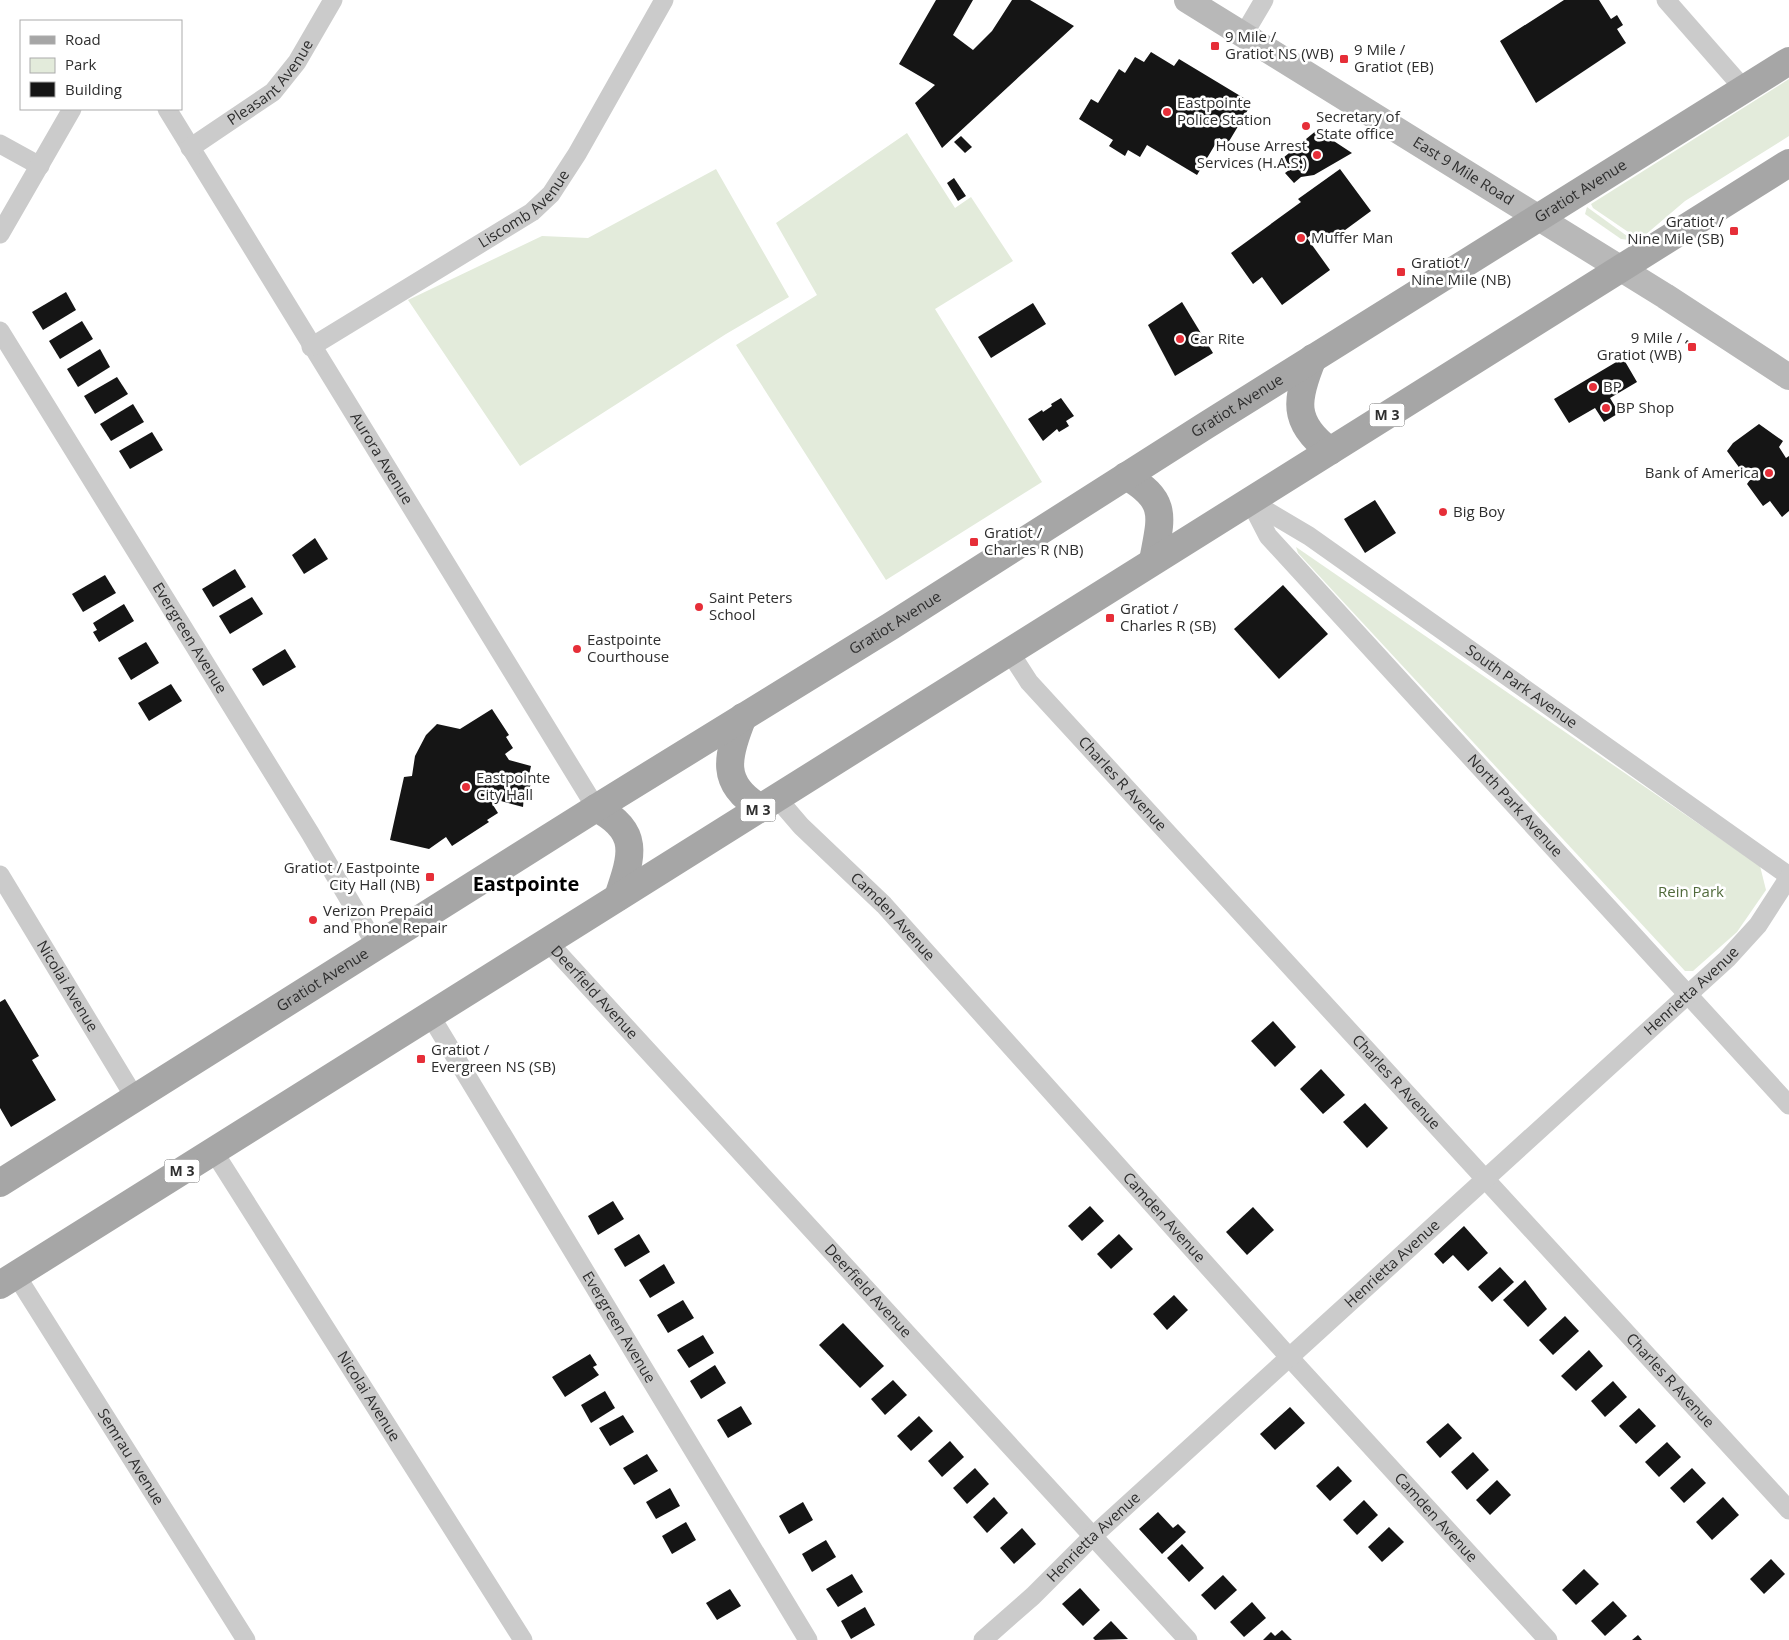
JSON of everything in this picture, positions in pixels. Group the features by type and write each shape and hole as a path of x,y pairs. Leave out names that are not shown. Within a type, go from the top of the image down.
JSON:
{"main road":[{"name":"East 9 Mile Road","path":"1187,0 1539,217 1789,377"},
{"name":"Gratiot Avenue","path":"0,1183 596,808 891,626 1313,358 1789,61"},
{"name":"M 3","path":"8,1280 1008,651 1789,163"},
{"path":"1313,358 1302,385 1300,413 1311,436 1330,451"},
{"path":"1126,476 1150,492 1157,501 1159,522 1153,561"},
{"path":"743,717 731,753 731,775 734,785 740,794 769,803"},
{"path":"596,808 616,820 628,838 630,848 627,872 618,897"}],"street":[{"name":"Pleasant Avenue","path":"190,148 279,86 297,62 333,0"},
{"name":"Liscomb Avenue","path":"311,347 532,212 543,203 577,154 664,0"},
{"path":"1244,34 1264,0"},
{"path":"1666,0 1744,89"},
{"path":"0,234 71,110"},
{"name":"Aurora Avenue","path":"168,110 311,347 596,808"},
{"path":"0,144 40,166"},
{"name":"Evergreen Avenue","path":"0,331 310,833 377,947"},
{"name":"South Park Avenue","path":"1250,501 1309,536 1789,876"},
{"name":"North Park Avenue","path":"1250,501 1268,536 1789,1105"},
{"name":"Charles R Avenue","path":"1008,651 1029,682 1486,1177 1789,1510"},
{"name":"Camden Avenue","path":"769,803 801,826 884,905 1289,1357 1548,1640"},
{"name":"Nicolai Avenue","path":"0,875 135,1098"},
{"name":"Henrietta Avenue","path":"983,1640 1033,1596 1093,1536 1727,959 1758,924 1789,876"},
{"name":"Deerfield Avenue","path":"547,942 1188,1640"},
{"name":"Evergreen Avenue","path":"430,1016 808,1640"},
{"name":"Nicolai Avenue","path":"214,1152 523,1640"},
{"name":"Semrau Avenue","path":"8,1280 246,1640"}],"green space":[{"path":"1789,79 1789,136 1685,201 1644,236 1637,238 1593,208 1591,204"},
{"path":"907,133 955,208 971,197 1013,261 935,309 1042,482 886,580 736,345 817,295 776,223"},
{"path":"716,169 789,297 726,334 520,466 408,300 542,236 588,238"},
{"path":"1587,207 1627,236 1629,240 1621,239 1585,214"},
{"name":"Rein Park","path":"1296,547 1760,866 1766,890 1737,932 1693,971 1685,971 1298,553"}],"building":[{"path":"936,0 973,0 953,35 973,50 992,31 1012,0 1030,0 1074,26 942,148 915,103 935,85 899,64"},
{"path":"1564,0 1599,0 1611,19 1617,15 1623,25 1617,29 1626,43 1536,103 1500,41"},
{"path":"1151,52 1174,66 1179,59 1252,103 1228,143 1219,138 1197,175 1147,145 1140,157 1128,150 1125,156 1109,146 1113,140 1079,119 1091,99 1098,103 1119,69 1125,73 1135,57 1144,62"},
{"name":"House Arrest Services (H.A.S.)","path":"1317,130 1352,153 1314,175 1301,177 1294,183 1285,173 1292,168 1283,158"},
{"path":"961,136 972,147 965,153 954,142"},
{"path":"1340,169 1371,211 1326,244 1316,231 1307,238 1330,270 1282,305 1262,277 1253,284 1231,253 1301,202 1298,199"},
{"path":"954,178 966,196 958,201 947,183"},
{"path":"66,292 76,310 43,330 32,312"},
{"name":"Car Rite","path":"1182,302 1213,353 1175,376 1148,325"},
{"path":"1033,303 1046,324 991,358 978,337"},
{"path":"82,321 93,339 60,359 49,341"},
{"path":"1687,340 1695,345 1693,348 1685,343"},
{"path":"100,349 110,367 78,387 67,369"},
{"path":"1623,358 1637,382 1610,398 1619,413 1604,422 1595,408 1569,423 1554,399"},
{"path":"117,377 128,394 95,414 84,396"},
{"path":"1061,398 1074,416 1066,421 1069,426 1059,432 1057,429 1043,441 1028,419 1042,410 1043,412"},
{"path":"133,404 144,422 111,441 100,424"},
{"name":"Bank of America","path":"1759,424 1783,441 1779,447 1786,458 1789,456 1789,511 1782,517 1770,501 1763,506 1747,484 1752,477 1745,467 1741,470 1727,451 1733,443"},
{"path":"152,432 163,450 130,469 119,451"},
{"path":"1375,500 1396,533 1365,553 1344,519"},
{"path":"315,538 328,559 304,574 292,555"},
{"path":"235,569 246,587 213,607 202,589"},
{"path":"105,575 116,593 83,612 72,594"},
{"path":"1283,585 1328,634 1279,679 1234,629"},
{"path":"252,597 263,614 230,634 219,616"},
{"path":"124,604 134,621 99,642 93,632 97,630 93,623"},
{"path":"146,642 159,663 131,680 118,658"},
{"path":"285,649 296,667 263,686 252,669"},
{"path":"171,684 182,701 149,721 138,703"},
{"name":"Eastpointe City Hall","path":"492,709 509,735 506,737 513,748 505,754 509,760 531,766 529,775 532,777 528,797 524,796 523,807 501,801 493,805 498,813 487,820 489,822 452,846 446,837 429,849 390,840 404,777 412,776 415,756 426,735 437,724 460,729"},
{"path":"5,999 39,1056 32,1060 56,1100 11,1127 0,1108 0,1002"},
{"path":"1273,1021 1296,1047 1275,1067 1251,1041"},
{"path":"1321,1069 1345,1095 1323,1114 1300,1089"},
{"path":"1365,1103 1388,1128 1367,1148 1343,1122"},
{"path":"613,1201 624,1219 598,1235 588,1216"},
{"path":"1090,1206 1104,1221 1082,1241 1068,1226"},
{"path":"1253,1207 1274,1230 1247,1255 1226,1232"},
{"path":"1464,1226 1488,1253 1468,1271 1453,1255 1443,1264 1434,1254"},
{"path":"639,1234 650,1252 625,1267 614,1249"},
{"path":"1119,1234 1133,1249 1111,1269 1097,1254"},
{"path":"664,1264 675,1283 650,1298 639,1280"},
{"path":"1500,1267 1514,1282 1492,1302 1478,1287"},
{"path":"1525,1280 1547,1309 1528,1327 1503,1300"},
{"path":"1174,1295 1188,1310 1167,1330 1153,1314"},
{"path":"683,1300 694,1318 668,1333 657,1315"},
{"path":"1565,1316 1579,1331 1553,1355 1539,1340"},
{"path":"843,1323 884,1366 860,1388 819,1345"},
{"path":"703,1335 714,1353 689,1368 677,1350"},
{"path":"1589,1350 1603,1366 1576,1391 1561,1376"},
{"path":"590,1354 597,1365 593,1367 599,1375 565,1397 552,1377"},
{"path":"715,1365 726,1383 701,1399 690,1381"},
{"path":"893,1380 907,1395 885,1415 871,1399"},
{"path":"1613,1381 1627,1397 1605,1417 1591,1401"},
{"path":"605,1391 615,1408 591,1423 581,1405"},
{"path":"741,1406 752,1424 728,1438 717,1420"},
{"path":"1290,1407 1305,1423 1275,1450 1260,1434"},
{"path":"1639,1408 1656,1426 1636,1444 1619,1426"},
{"path":"623,1415 634,1432 610,1446 599,1428"},
{"path":"919,1416 933,1431 911,1451 897,1436"},
{"path":"1448,1423 1462,1438 1440,1458 1426,1442"},
{"path":"950,1441 964,1457 942,1477 928,1461"},
{"path":"1667,1442 1681,1457 1659,1477 1645,1462"},
{"path":"1473,1452 1489,1470 1467,1490 1451,1472"},
{"path":"647,1454 658,1471 634,1485 623,1468"},
{"path":"1338,1466 1352,1481 1330,1501 1316,1486"},
{"path":"975,1468 989,1484 967,1504 953,1488"},
{"path":"1692,1468 1706,1483 1684,1503 1670,1488"},
{"path":"1497,1480 1511,1495 1490,1515 1476,1500"},
{"path":"670,1488 680,1506 656,1519 646,1502"},
{"path":"994,1497 1008,1513 987,1533 973,1517"},
{"path":"1723,1497 1739,1515 1712,1540 1696,1522"},
{"path":"1364,1500 1378,1515 1357,1535 1343,1520"},
{"path":"803,1502 813,1520 789,1534 779,1516"},
{"path":"1158,1512 1173,1528 1178,1524 1186,1532 1162,1554 1139,1529"},
{"path":"686,1522 696,1540 672,1554 662,1536"},
{"path":"1389,1527 1404,1542 1382,1562 1368,1547"},
{"path":"1022,1528 1036,1544 1014,1564 1000,1548"},
{"path":"826,1540 836,1557 812,1572 802,1554"},
{"path":"1182,1544 1204,1568 1189,1582 1167,1558"},
{"path":"1771,1559 1785,1574 1764,1594 1750,1579"},
{"path":"1584,1569 1599,1584 1576,1605 1562,1590"},
{"path":"852,1574 863,1592 838,1607 826,1589"},
{"path":"1223,1575 1237,1590 1215,1610 1201,1595"},
{"path":"1080,1588 1100,1610 1083,1626 1062,1604"},
{"path":"730,1589 741,1606 717,1620 706,1603"},
{"path":"1613,1601 1627,1616 1605,1636 1591,1621"},
{"path":"1252,1602 1266,1618 1244,1637 1230,1622"},
{"path":"865,1607 875,1625 851,1639 841,1621"},
{"path":"1111,1621 1128,1639 1095,1640 1093,1638"},
{"path":"1282,1630 1292,1640 1263,1640 1271,1632 1275,1636"},
{"path":"1638,1635 1642,1640 1632,1640"}],"place":[{"name":"9 Mile / Gratiot NS (WB)","path":"1215,46"},
{"name":"9 Mile / Gratiot (EB)","path":"1344,59"},
{"name":"Eastpointe Police Station","path":"1167,112"},
{"name":"Secretary of State office","path":"1306,126"},
{"name":"House Arrest Services (H.A.S.)","path":"1317,155"},
{"name":"Gratiot / Nine Mile (SB)","path":"1734,231"},
{"name":"Muffer Man","path":"1301,238"},
{"name":"Gratiot / Nine Mile (NB)","path":"1401,272"},
{"name":"Car Rite","path":"1180,339"},
{"name":"9 Mile / Gratiot (WB)","path":"1692,347"},
{"name":"BP","path":"1593,387"},
{"name":"BP Shop","path":"1606,408"},
{"name":"Bank of America","path":"1769,473"},
{"name":"Big Boy","path":"1443,512"},
{"name":"Gratiot / Charles R (NB)","path":"974,542"},
{"name":"Saint Peters School","path":"699,607"},
{"name":"Gratiot / Charles R (SB)","path":"1110,618"},
{"name":"Eastpointe Courthouse","path":"577,649"},
{"name":"Eastpointe City Hall","path":"466,787"},
{"name":"Gratiot / Eastpointe City Hall (NB)","path":"430,877"},
{"name":"Verizon Prepaid and Phone Repair","path":"313,920"},
{"name":"Gratiot / Evergreen NS (SB)","path":"421,1059"}],"district":[{"name":"Eastpointe","path":"526,884"}]}
